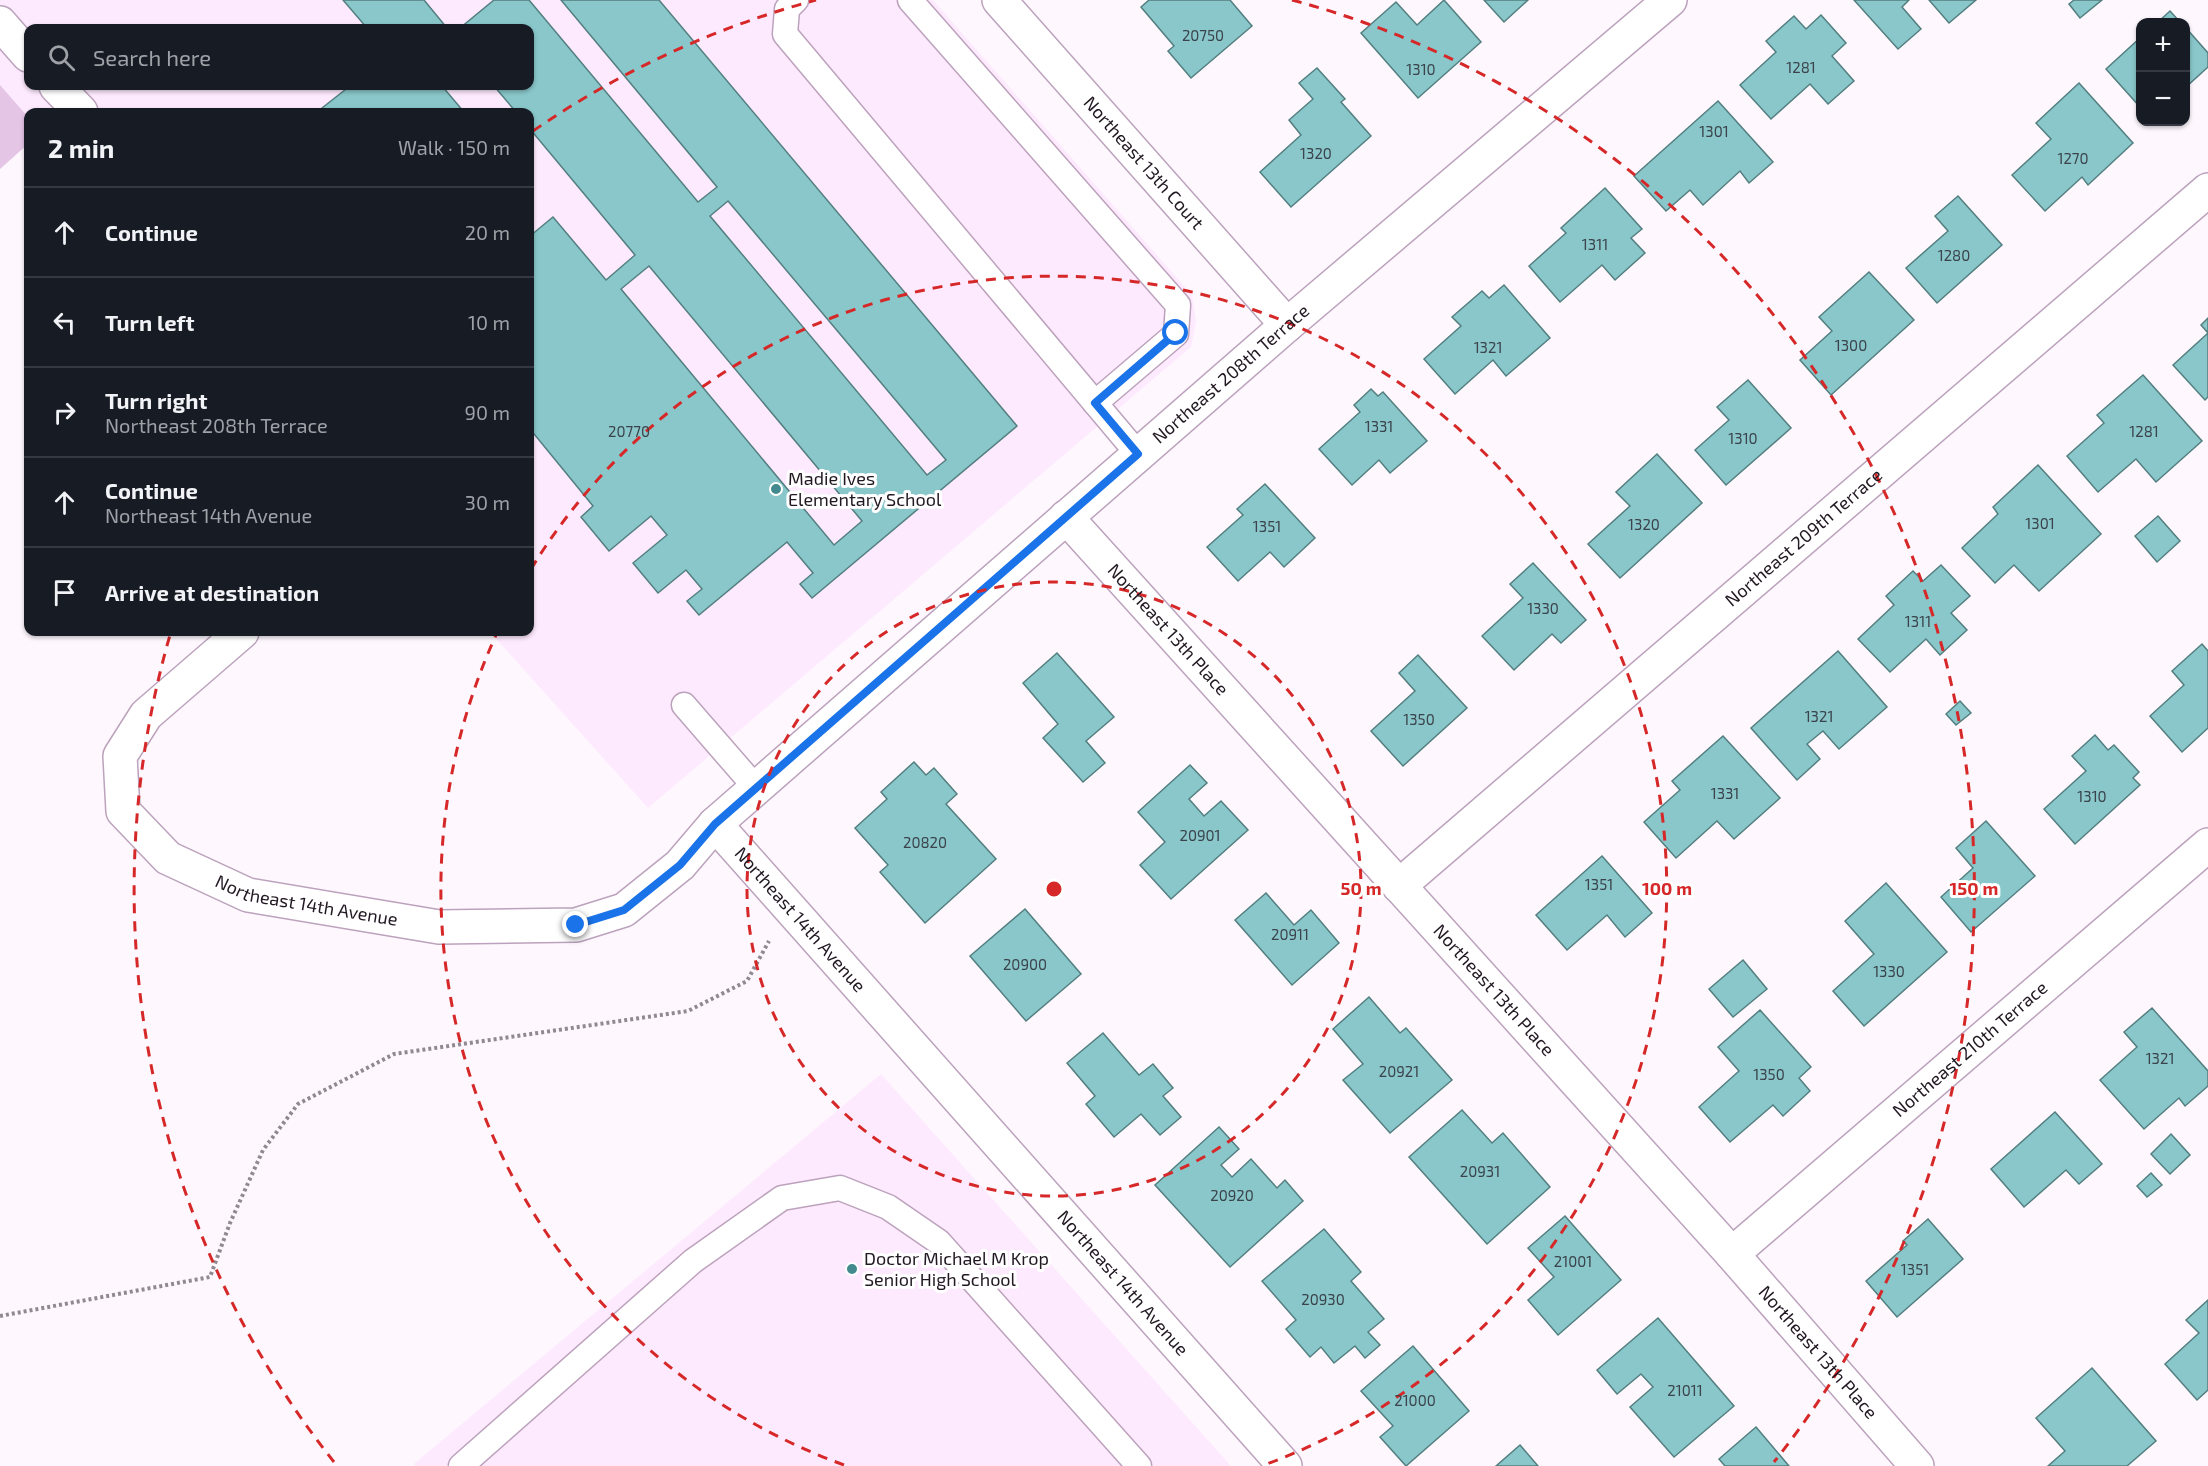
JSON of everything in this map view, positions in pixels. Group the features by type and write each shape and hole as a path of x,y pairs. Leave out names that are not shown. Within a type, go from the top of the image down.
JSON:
{"street":[{"name":"Northeast 13th Court","path":"999,0 1287,324"},
{"name":"Northeast 208th Terrace","path":"715,824 1287,324 1670,0"},
{"path":"0,23 24,50"},
{"path":"60,90 77,108"},
{"name":"Northeast 209th Terrace","path":"1399,886 2208,190"},
{"name":"Northeast 13th Place","path":"1066,517 1732,1254 1917,1466"},
{"name":"Northeast 14th Avenue","path":"237,636 146,715 120,756 123,811 168,858 248,895 439,927 576,925 624,910 680,865 715,824 1285,1466"},
{"name":"Northeast 210th Terrace","path":"1732,1254 2208,845"}],"lane":[{"path":"796,0 787,9 785,34 1138,454"},
{"path":"910,0 1178,305 1176,333 1095,403"},
{"path":"684,705 756,788"},
{"path":"461,1466 693,1261 782,1198 840,1188 888,1207 939,1242 1139,1466"}],"path":[{"path":"0,1316 210,1277 230,1223 263,1150 298,1104 394,1054 688,1011 747,981 788,906"}],"shaded area":[{"name":"Madie Ives Elementary School","path":"0,0 933,0 1192,295 1196,322 1191,347 648,808 494,636 534,636 534,108 24,108 24,112 0,85"},
{"path":"0,85 24,112 24,148 0,169"},
{"name":"Doctor Michael M Krop Senior High School","path":"881,1074 1231,1466 414,1466 415,1463"}],"building":[{"path":"343,0 424,0 444,24 364,24"},
{"path":"494,0 529,0 698,202 717,187 561,0 659,0 1017,426 812,598 800,584 813,573 787,542 699,615 687,601 702,589 686,570 658,593 633,563 667,535 651,516 609,551 581,517 593,506 534,434 534,233 553,217 606,280 635,255 534,134 534,108 513,108 497,90 534,90 534,24 465,24","holes":["728,201 946,460 927,475 710,216","649,266 862,521 834,545 621,289"]},
{"path":"1149,0 1230,0 1252,26 1191,78 1168,51 1174,46 1141,7"},
{"path":"1444,0 1481,42 1418,98 1361,33 1396,2 1417,25"},
{"path":"1484,0 1528,0 1504,22"},
{"path":"1854,0 1909,0 1902,7 1921,29 1898,49"},
{"path":"1929,0 1976,0 1949,23"},
{"path":"2074,0 2102,0 2080,18 2069,4"},
{"path":"2170,11 2176,18 2162,18"},
{"path":"1821,15 1846,43 1832,56 1854,81 1828,104 1810,84 1771,119 1740,85 1776,52 1766,41 1794,16 1806,29"},
{"path":"2190,33 2208,53 2208,67 2190,83"},
{"path":"2136,42 2136,103 2106,69"},
{"path":"1317,68 1345,99 1341,102 1371,136 1291,207 1260,172 1301,135 1289,120 1313,99 1299,83"},
{"path":"2079,83 2133,143 2088,185 2082,177 2045,211 2012,175 2051,139 2036,123"},
{"path":"345,90 445,90 461,108 322,108"},
{"path":"1718,101 1773,162 1749,183 1740,171 1703,205 1690,190 1666,211 1634,176"},
{"path":"1605,188 1642,229 1631,238 1645,253 1615,280 1602,265 1560,302 1529,266 1566,233 1561,228"},
{"path":"1958,196 2002,245 1937,303 1906,268 1948,231 1935,216"},
{"path":"1869,272 1914,320 1831,395 1800,360 1832,331 1819,317"},
{"path":"1504,285 1550,338 1506,376 1493,360 1455,394 1424,359 1461,326 1452,317 1482,291 1489,298"},
{"path":"2208,318 2208,333 2201,325"},
{"path":"2208,333 2208,397 2205,400 2173,365"},
{"path":"2143,375 2202,441 2156,482 2136,459 2098,492 2067,456 2104,423 2097,415"},
{"path":"1748,380 1791,428 1726,485 1695,450 1729,420 1717,407"},
{"path":"1371,389 1378,396 1383,392 1427,441 1390,473 1379,460 1352,485 1319,449 1360,412 1354,405"},
{"path":"1657,454 1702,503 1620,578 1588,544 1630,506 1616,492"},
{"path":"2038,465 2101,534 2039,591 2014,565 1995,583 1962,548 1998,514 1993,507"},
{"path":"1265,484 1315,538 1284,567 1270,552 1238,581 1207,547 1243,515 1237,509"},
{"path":"2158,516 2180,541 2157,562 2135,536"},
{"path":"1533,563 1586,620 1561,643 1552,634 1514,670 1482,636 1523,598 1510,584"},
{"path":"1941,565 1970,596 1951,613 1967,630 1940,655 1926,639 1890,672 1858,639 1894,605 1886,596 1913,571 1923,581"},
{"path":"2202,644 2208,651 2208,728 2182,752 2150,716 2184,685 2172,671"},
{"path":"1838,651 1887,707 1839,749 1823,731 1807,744 1820,759 1797,780 1751,728"},
{"path":"1057,653 1114,717 1086,741 1105,763 1083,782 1043,738 1058,724 1023,683"},
{"path":"1418,655 1467,708 1403,766 1371,731 1415,691 1399,673"},
{"path":"1960,701 1971,713 1956,725 1946,714"},
{"path":"2095,735 2108,750 2114,745 2139,772 2133,778 2140,785 2075,844 2044,809 2086,771 2072,756"},
{"path":"1723,736 1780,798 1734,839 1717,821 1676,858 1644,822 1680,790 1672,781"},
{"path":"914,762 926,775 934,768 957,794 946,804 996,859 925,923 880,872 888,865 855,828 887,799 881,792"},
{"path":"1190,765 1207,783 1189,799 1204,816 1221,801 1248,830 1171,899 1140,865 1165,842 1138,812"},
{"path":"1986,821 2035,876 1971,932 1941,897 1973,868 1956,848"},
{"path":"1602,856 1652,913 1625,937 1607,915 1567,950 1536,915"},
{"path":"1886,883 1947,952 1864,1026 1833,991 1874,954 1845,921"},
{"path":"1266,893 1294,925 1311,910 1339,943 1292,985 1235,920"},
{"path":"1025,909 1081,974 1026,1021 970,956"},
{"path":"1743,960 1767,989 1733,1017 1709,989"},
{"path":"1369,997 1400,1033 1406,1028 1452,1080 1390,1133 1343,1080 1363,1064 1333,1029"},
{"path":"2152,1008 2208,1071 2208,1086 2185,1106 2179,1098 2144,1129 2100,1080 2137,1047 2124,1032"},
{"path":"1760,1010 1811,1067 1799,1078 1810,1091 1783,1116 1773,1105 1730,1142 1699,1107 1739,1071 1718,1047"},
{"path":"1103,1033 1139,1075 1153,1064 1173,1088 1163,1096 1181,1117 1160,1135 1141,1114 1114,1137 1086,1104 1095,1096 1067,1063"},
{"path":"1462,1110 1492,1143 1503,1133 1550,1187 1487,1244 1409,1157"},
{"path":"2055,1112 2102,1164 2079,1184 2066,1170 2024,1207 1991,1169"},
{"path":"1219,1127 1239,1149 1221,1165 1232,1177 1251,1159 1277,1188 1285,1180 1303,1201 1230,1267 1155,1185"},
{"path":"2171,1134 2190,1155 2170,1174 2151,1154"},
{"path":"2151,1173 2162,1185 2147,1197 2137,1186"},
{"path":"1565,1216 1621,1280 1558,1335 1528,1300 1554,1277 1528,1248"},
{"path":"1928,1219 1963,1259 1897,1317 1866,1281 1907,1245 1903,1241"},
{"path":"1324,1229 1361,1272 1351,1281 1384,1319 1368,1332 1380,1345 1365,1358 1355,1346 1334,1363 1321,1347 1310,1357 1286,1329 1296,1320 1262,1281"},
{"path":"2208,1300 2208,1390 2197,1400 2165,1364 2199,1333 2186,1320"},
{"path":"1658,1318 1734,1406 1674,1457 1630,1407 1653,1387 1641,1374 1617,1394 1597,1370"},
{"path":"1413,1346 1469,1411 1406,1466 1380,1437 1393,1426 1361,1391"},
{"path":"2092,1368 2156,1441 2127,1466 2048,1466 2065,1451 2036,1418"},
{"path":"1756,1427 1789,1466 1725,1466 1719,1459"},
{"path":"1520,1445 1538,1466 1496,1466"}],"place":[{"name":"Madie Ives Elementary School","path":"776,489"},
{"name":"Doctor Michael M Krop Senior High School","path":"852,1269"}],"route":[{"path":"576,925 624,910 680,865 715,824 1138,454 1095,403 1176,333"}]}
